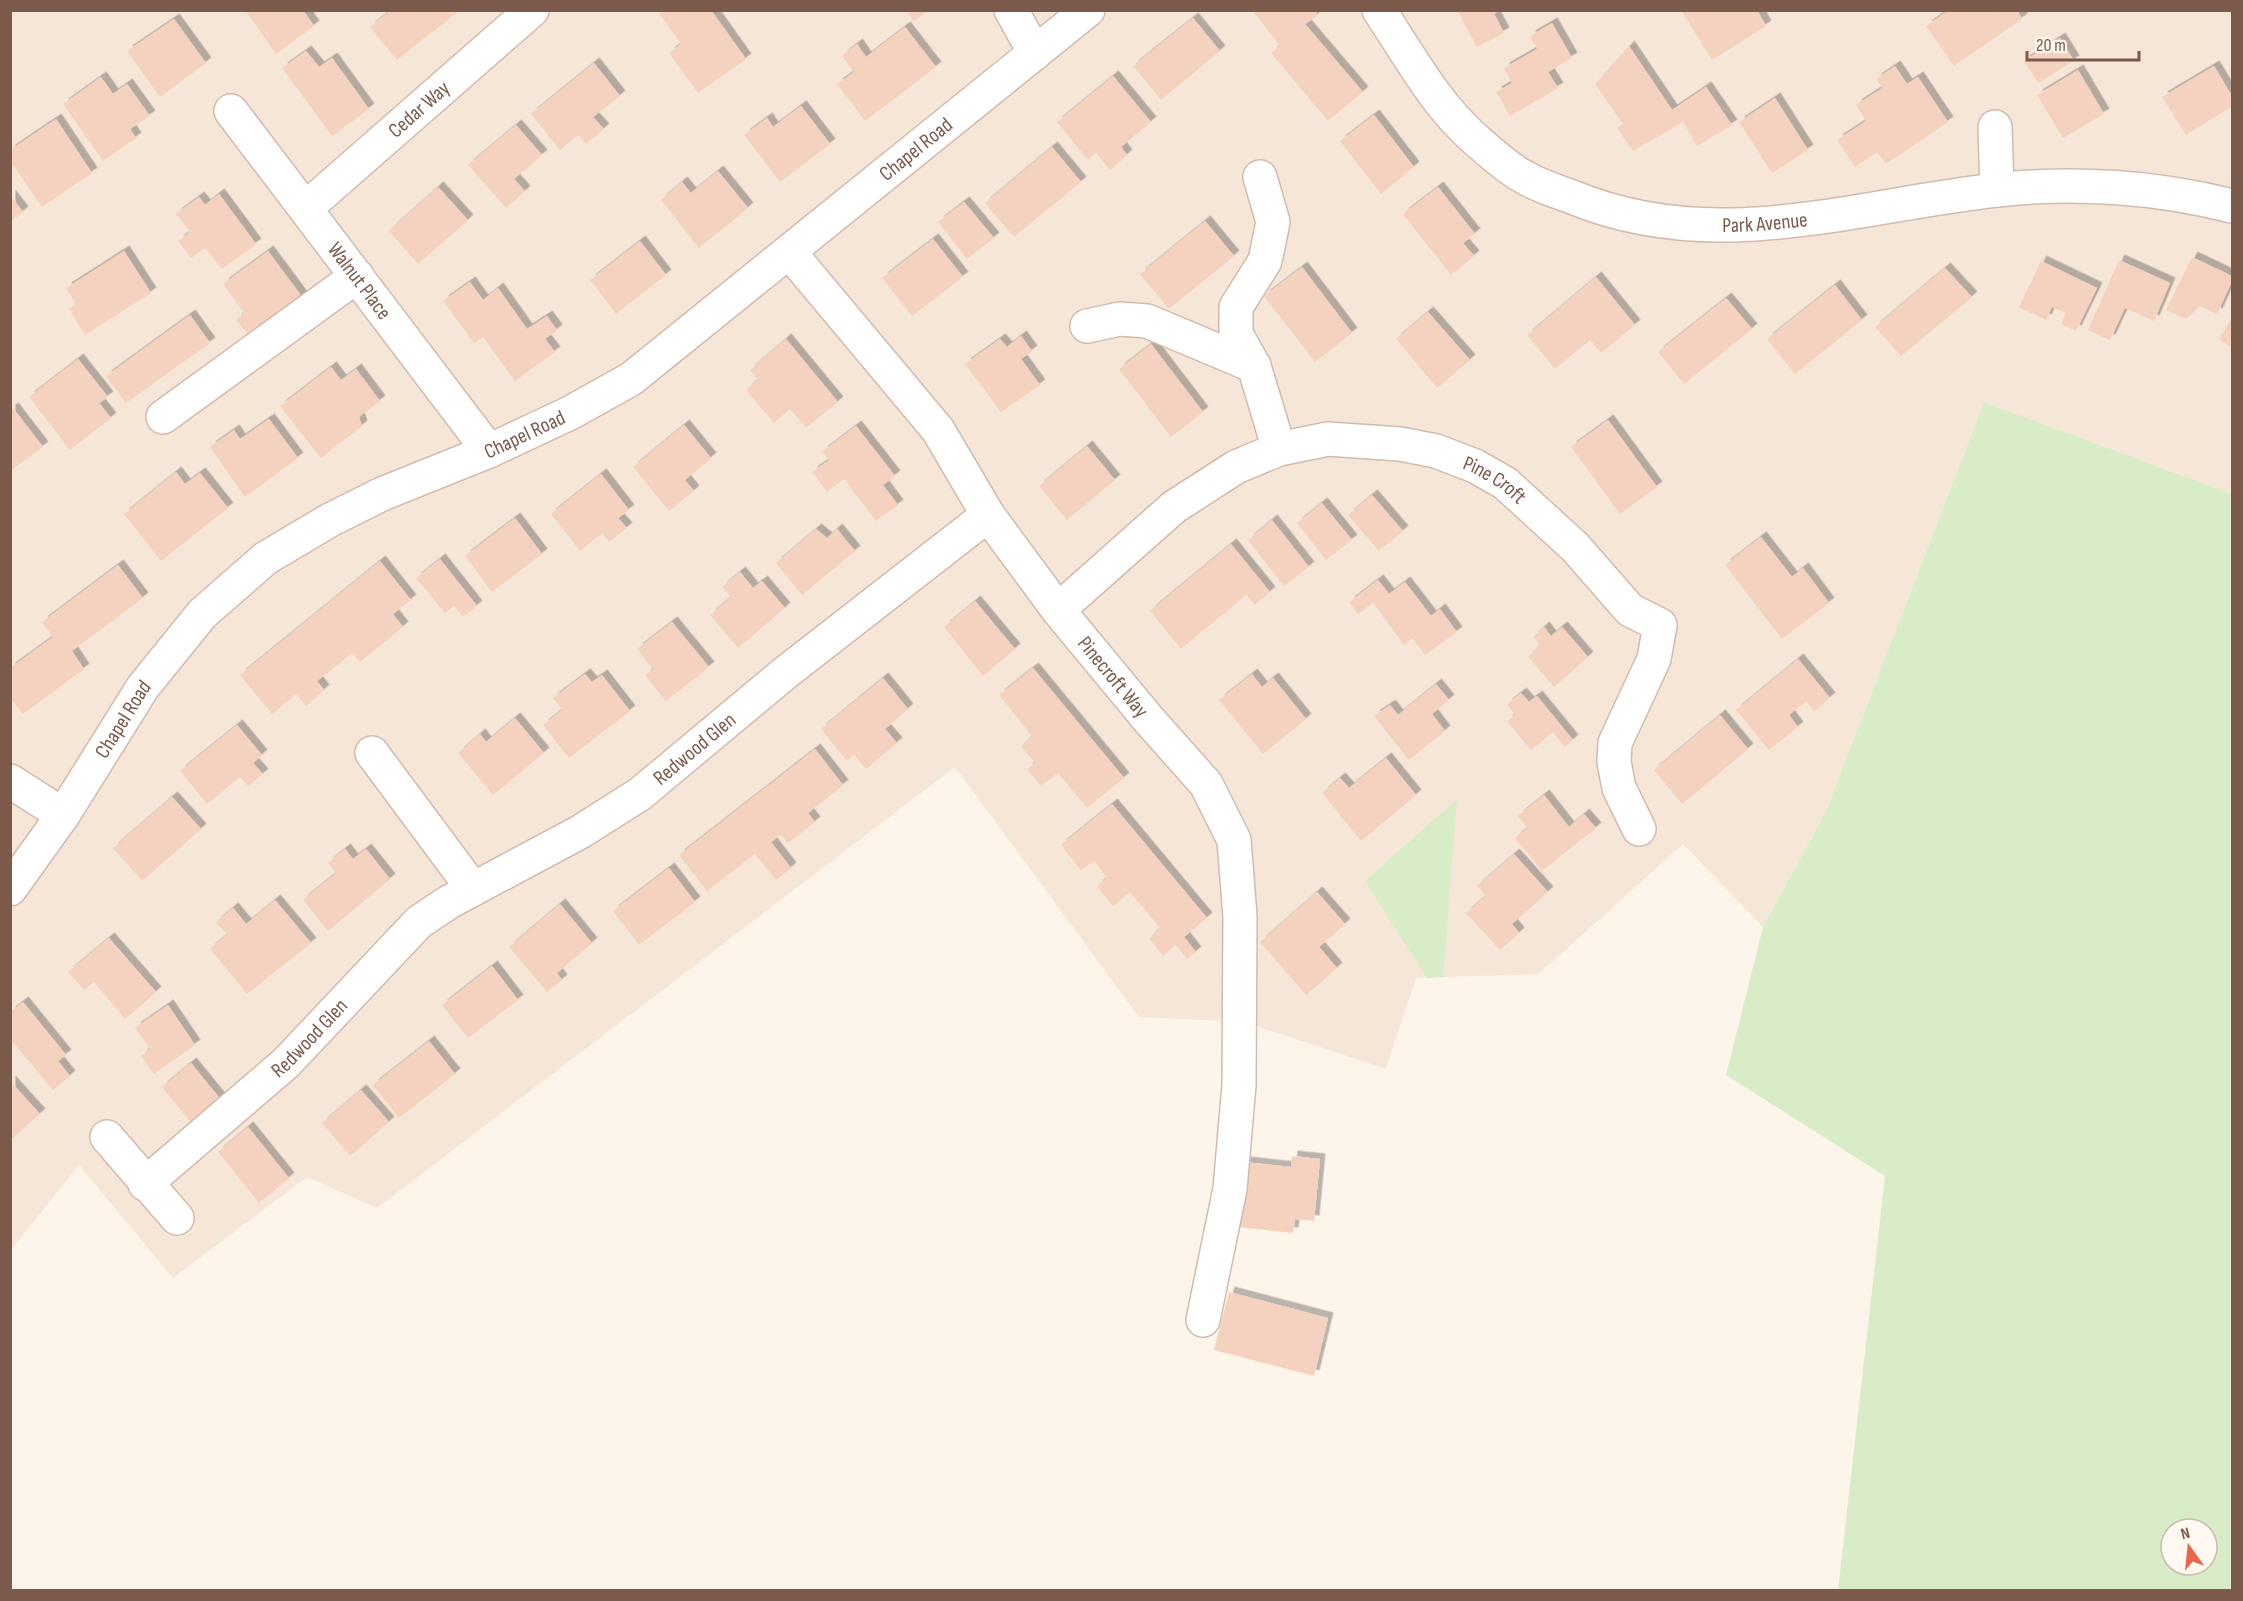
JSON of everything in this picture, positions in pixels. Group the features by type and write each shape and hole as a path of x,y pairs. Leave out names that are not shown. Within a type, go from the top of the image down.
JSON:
{"street":[{"name":"Cedar Way","path":"306,208 532,10"},
{"path":"1011,10 1035,53"},
{"name":"Chapel Road","path":"10,889 63,815 143,687 202,614 266,558 330,520 382,494 489,451 570,413 631,379 1088,10"},
{"name":"Park Avenue","path":"1380,10 1436,98 1474,139 1523,177 1605,211 1663,224 1727,226 1823,218 1997,190 2054,186 2133,189 2194,196 2232,206"},
{"name":"Walnut Place","path":"231,111 489,451"},
{"path":"1995,127 1997,190"},
{"path":"1260,177 1273,222 1265,261 1236,307 1236,334 1254,366 1279,449"},
{"path":"790,252 938,430 988,516"},
{"path":"163,417 357,276"},
{"path":"1087,326 1120,319 1148,321 1254,366"},
{"name":"Pine Croft","path":"1058,610 1174,507 1236,466 1279,449 1328,439 1400,444 1436,451 1475,466 1514,491 1575,547 1630,610 1660,625 1653,659 1615,743 1614,762 1619,788 1639,829"},
{"name":"Pinecroft Way","path":"988,516 1058,610 1149,720 1206,784 1234,840 1240,916 1239,1085 1230,1188 1203,1320"},
{"name":"Redwood Glen","path":"145,1184 286,1063 419,922 473,889 580,832 640,794 785,673 988,516"},
{"path":"372,753 473,889"},
{"path":"10,781 63,815"},
{"path":"107,1137 145,1184 177,1218"}],"shaded area":[{"path":"11,11 2232,11 2232,494 1984,402 1826,811 1763,927 1683,844 1539,974 1416,978 1386,1069 1244,1022 1139,1017 955,767 377,1208 307,1177 173,1278 79,1165 11,1250"}],"green space":[{"path":"1984,402 2232,494 2232,1590 1838,1590 1885,1176 1726,1075 1763,927 1826,811"},
{"path":"1457,799 1443,977 1427,978 1365,881"}],"building":[{"path":"245,10 303,10 314,26 276,54"},
{"path":"391,10 460,10 397,60 370,27"},
{"path":"663,10 711,10 746,59 698,93 669,53 681,44 659,13"},
{"path":"906,10 929,10 914,21"},
{"path":"1252,10 1314,10 1318,15 1305,24 1363,92 1328,121 1271,53 1280,46"},
{"path":"1457,10 1500,10 1494,14 1504,33 1477,47"},
{"path":"1681,10 1757,10 1766,26 1712,60"},
{"path":"1949,10 1992,10 1994,13 1998,10 2017,10 2022,19 1954,66 1926,26"},
{"path":"1193,18 1220,51 1161,100 1133,66"},
{"path":"174,19 206,63 160,97 127,51"},
{"path":"1552,23 1572,58 1548,72 1558,88 1510,116 1496,92 1512,83 1504,68 1537,49 1530,36"},
{"path":"905,27 936,67 865,121 837,84 854,72 842,56 857,44 866,57"},
{"path":"2060,38 2074,61 2038,83 2024,61"},
{"path":"1629,46 1672,110 1706,87 1732,125 1697,146 1683,122 1633,151 1617,128 1623,124 1595,84"},
{"path":"306,51 319,67 332,58 369,109 332,136 282,68"},
{"path":"594,63 620,96 593,117 604,129 586,144 578,135 560,150 531,114"},
{"path":"1895,66 1907,84 1918,77 1948,122 1886,164 1877,152 1855,167 1837,140 1866,121 1856,105 1882,88 1876,79"},
{"path":"2214,66 2232,96 2232,106 2186,135 2162,97"},
{"path":"2078,70 2104,114 2063,138 2037,95"},
{"path":"1113,76 1151,122 1121,147 1127,155 1110,170 1096,153 1088,160 1057,122"},
{"path":"101,77 113,94 127,84 150,116 130,129 136,138 103,161 63,104"},
{"path":"1775,98 1808,150 1772,173 1739,122"},
{"path":"801,106 830,144 780,182 744,135 767,118 773,127"},
{"path":"1374,115 1414,167 1381,194 1340,141"},
{"path":"56,119 92,173 42,207 10,161 10,150"},
{"path":"516,125 542,155 514,179 525,191 506,208 468,165"},
{"path":"1052,147 1081,182 1014,237 985,203"},
{"path":"718,171 748,208 699,248 661,200 682,182 691,193"},
{"path":"438,187 468,220 418,264 389,231"},
{"path":"1438,187 1475,234 1463,243 1474,256 1451,275 1403,214"},
{"path":"219,194 256,244 222,269 205,248 191,258 178,241 190,232 176,214 199,197 205,205"},
{"path":"10,195 23,212 10,222"},
{"path":"964,202 994,238 967,259 938,222"},
{"path":"1205,221 1234,256 1169,309 1140,274"},
{"path":"933,239 963,277 912,316 882,278"},
{"path":"640,241 666,275 616,314 590,280"},
{"path":"124,251 151,293 85,335 69,309 76,304 66,288"},
{"path":"268,251 308,305 254,343 236,319 244,313 223,284"},
{"path":"2192,257 2232,276 2232,281 2217,314 2199,306 2186,319 2166,310"},
{"path":"2119,260 2170,283 2154,321 2125,308 2110,340 2088,330"},
{"path":"2041,261 2097,288 2076,331 2061,324 2066,313 2052,307 2046,320 2019,307"},
{"path":"1302,267 1352,333 1315,362 1264,296"},
{"path":"1945,268 1972,297 1901,356 1875,327"},
{"path":"1596,277 1635,325 1601,353 1590,340 1555,369 1527,335"},
{"path":"470,282 483,300 498,288 527,329 547,316 557,330 545,339 555,352 515,381 483,337 474,343 443,301"},
{"path":"1835,285 1862,320 1795,374 1767,339"},
{"path":"1726,298 1752,329 1684,384 1658,352"},
{"path":"1428,312 1470,360 1437,388 1396,339"},
{"path":"190,315 210,343 126,403 106,376"},
{"path":"2232,318 2232,348 2219,339"},
{"path":"1021,336 1032,351 1021,359 1040,385 1001,412 965,364 1000,339 1007,347"},
{"path":"786,339 838,402 806,428 790,409 774,423 746,390 758,379 750,370"},
{"path":"1151,344 1203,412 1171,437 1119,369"},
{"path":"78,359 108,397 99,403 111,418 70,450 29,397"},
{"path":"331,367 341,380 356,369 380,401 359,417 362,426 321,458 280,406"},
{"path":"13,408 43,447 10,471 10,410"},
{"path":"269,419 298,458 245,497 210,447 234,430 240,439"},
{"path":"1608,420 1657,487 1620,514 1571,447"},
{"path":"684,425 711,458 685,480 694,491 669,511 633,467"},
{"path":"856,426 895,476 883,485 898,505 876,521 844,479 827,492 812,472 829,460 822,452"},
{"path":"1087,446 1115,480 1067,520 1039,486"},
{"path":"176,472 185,484 200,473 228,508 161,561 124,514"},
{"path":"601,474 629,510 618,518 627,528 609,542 602,533 580,551 551,514"},
{"path":"1372,495 1403,531 1379,551 1348,515"},
{"path":"1322,503 1352,540 1326,560 1297,523"},
{"path":"515,518 542,554 492,592 465,556"},
{"path":"1272,520 1309,567 1284,586 1248,540"},
{"path":"816,529 827,538 837,529 855,551 802,595 776,563"},
{"path":"1761,537 1792,577 1803,568 1829,603 1782,639 1725,565"},
{"path":"1231,544 1270,592 1255,605 1246,595 1181,649 1150,611"},
{"path":"440,559 477,606 463,617 454,606 445,613 416,578"},
{"path":"380,561 411,600 393,614 403,627 360,662 352,653 317,681 324,690 306,706 296,694 272,714 240,675"},
{"path":"118,565 143,598 72,651 84,669 23,714 12,700 10,701 10,668 53,637 42,622"},
{"path":"740,572 753,588 762,581 785,608 738,648 710,615 731,597 722,587"},
{"path":"1378,580 1389,594 1405,582 1431,616 1440,609 1457,632 1425,655 1412,638 1404,645 1373,603 1358,614 1349,602"},
{"path":"975,601 1015,649 983,676 944,627"},
{"path":"672,622 709,667 666,701 645,675 653,669 637,649"},
{"path":"1544,627 1551,636 1562,627 1588,657 1554,687 1528,657 1540,645 1533,637"},
{"path":"1798,659 1830,698 1814,711 1806,701 1789,715 1798,727 1769,750 1736,710"},
{"path":"1033,668 1124,778 1087,808 1058,773 1041,786 1027,769 1035,763 1021,746 1032,736 999,695"},
{"path":"585,674 592,682 602,675 630,711 569,758 543,725 562,710 553,698"},
{"path":"1252,674 1262,687 1273,678 1306,719 1263,754 1219,700"},
{"path":"883,678 908,709 885,729 897,743 866,769 854,755 847,761 821,729"},
{"path":"1436,684 1449,700 1432,714 1445,731 1409,760 1374,716 1390,705 1398,715"},
{"path":"1521,693 1529,702 1537,696 1573,740 1565,747 1553,732 1531,750 1507,721 1515,715 1507,704"},
{"path":"1720,715 1748,749 1682,804 1654,770"},
{"path":"515,718 544,753 493,795 458,753 480,734 486,742"},
{"path":"237,725 262,755 253,763 263,774 248,786 240,777 207,804 180,771"},
{"path":"815,749 843,785 808,813 815,822 788,843 781,835 771,842 791,868 776,880 755,854 707,891 679,855"},
{"path":"1386,758 1416,795 1361,841 1322,793 1340,778 1349,788"},
{"path":"1544,795 1569,827 1584,814 1596,828 1542,871 1515,838 1527,828 1518,816"},
{"path":"172,797 201,829 142,881 113,848"},
{"path":"1112,804 1207,918 1184,937 1196,952 1187,959 1176,945 1163,956 1149,938 1160,928 1130,892 1113,906 1097,886 1107,878 1094,861 1081,870 1061,845"},
{"path":"345,849 353,859 366,849 390,879 328,931 303,900 336,873 328,863"},
{"path":"1514,854 1548,892 1512,924 1519,933 1500,950 1466,913 1486,896 1477,886"},
{"path":"669,868 695,902 639,945 613,911"},
{"path":"1317,892 1345,924 1319,947 1337,968 1306,995 1260,942"},
{"path":"275,900 311,943 247,994 210,949 227,935 216,922 233,908 246,924"},
{"path":"560,904 592,943 557,973 562,980 547,992 509,947"},
{"path":"109,938 156,992 125,1019 94,982 84,990 68,972"},
{"path":"492,966 518,1000 468,1038 442,1005"},
{"path":"23,1002 66,1055 58,1061 70,1076 53,1090 10,1039 10,1012"},
{"path":"168,1005 195,1045 154,1074 141,1056 150,1049 135,1028"},
{"path":"429,1041 455,1074 399,1118 373,1085"},
{"path":"191,1063 222,1101 193,1125 162,1087"},
{"path":"10,1081 40,1114 10,1140"},
{"path":"361,1090 389,1122 350,1156 322,1123"},
{"path":"248,1127 289,1178 259,1203 218,1152"},
{"path":"1292,1156 1320,1159 1314,1221 1295,1219 1293,1233 1238,1227 1245,1162 1291,1167"},
{"path":"1229,1292 1328,1318 1314,1376 1214,1350"}]}
